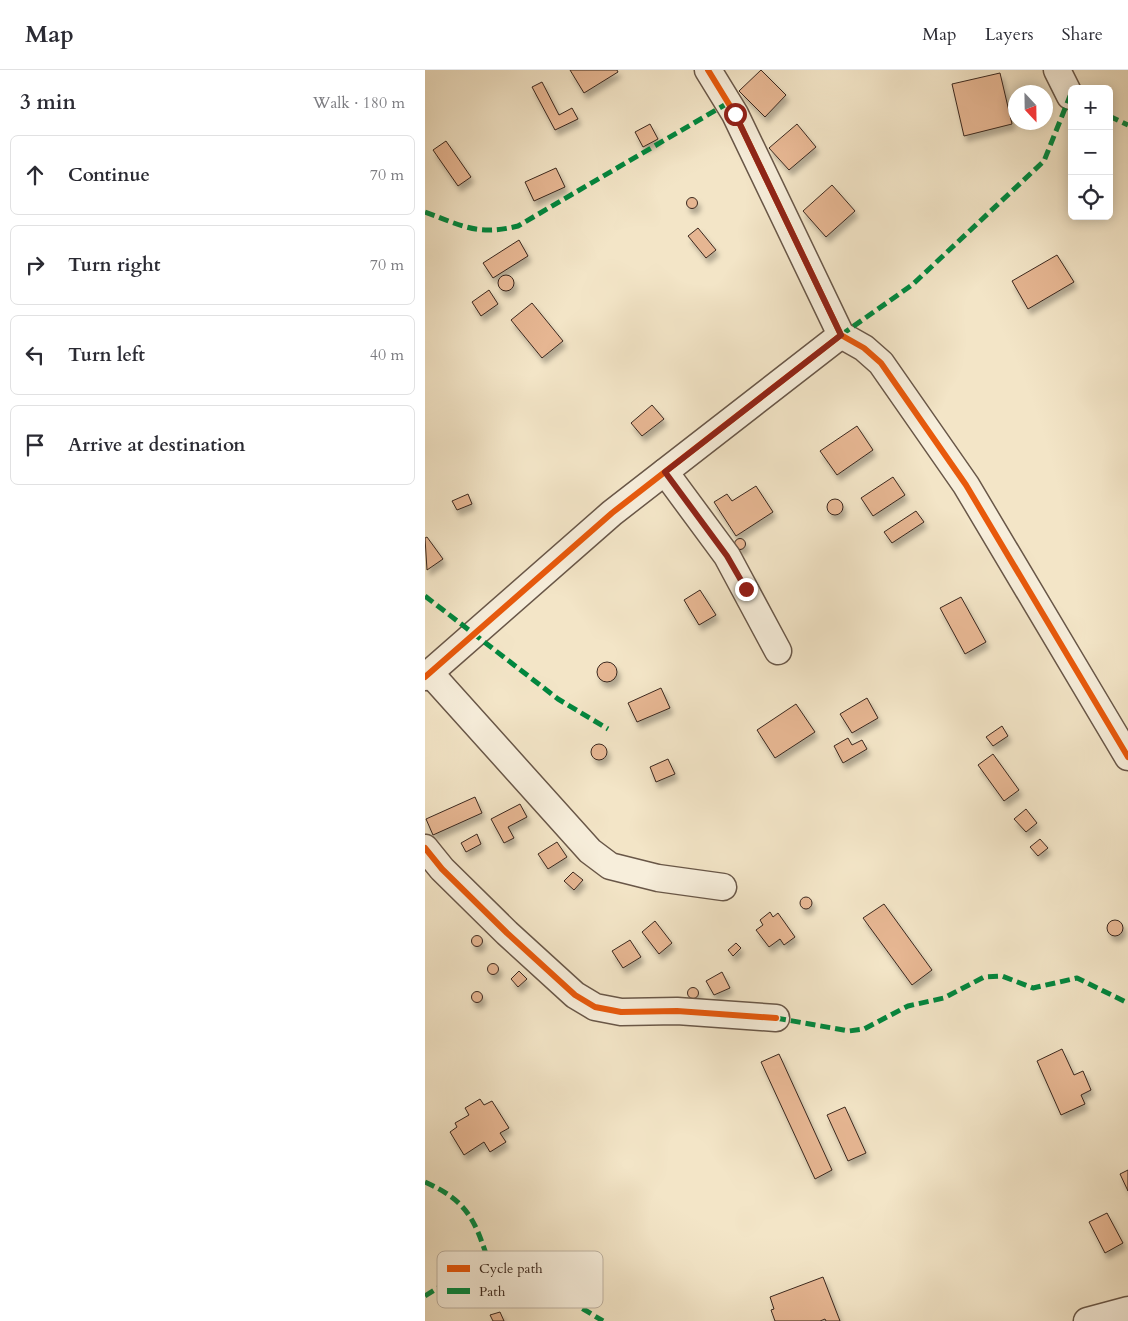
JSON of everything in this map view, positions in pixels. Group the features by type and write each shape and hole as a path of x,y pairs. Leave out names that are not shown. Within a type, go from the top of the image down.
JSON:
{"street":[{"path":"708,70 735,114 841,335 863,348 881,363 966,485 1128,757"},
{"path":"1057,70 1068,92"},
{"path":"723,887 658,878 610,866 590,851 428,675 612,513 841,335"},
{"path":"665,472 727,556 778,651"},
{"path":"425,848 442,869 507,933 575,995 595,1007 621,1012 677,1011 776,1018"},
{"path":"1087,1321 1128,1310"}],"building":[{"path":"570,70 617,70 618,72 584,93"},
{"path":"761,70 786,95 765,117 739,91"},
{"path":"1000,73 1008,107 1008,125 964,136 952,84"},
{"path":"542,82 559,115 572,108 578,119 555,130 532,87"},
{"path":"650,124 658,139 643,147 635,132"},
{"path":"797,124 816,147 789,170 769,148"},
{"path":"446,141 471,177 458,186 433,150"},
{"path":"556,168 565,187 534,201 525,182"},
{"path":"832,185 855,211 826,237 803,211"},
{"path":"692,197 698,203 692,209 686,203"},
{"path":"698,228 716,250 706,258 688,236"},
{"path":"519,240 528,256 493,278 483,263"},
{"path":"1057,255 1074,282 1028,309 1012,281"},
{"path":"506,275 514,283 506,291 498,283"},
{"path":"489,290 498,304 481,316 472,302"},
{"path":"532,303 563,341 542,358 511,320"},
{"path":"652,405 664,419 642,436 631,423"},
{"path":"857,426 873,450 837,475 820,451"},
{"path":"893,477 905,495 873,516 861,498"},
{"path":"756,486 773,512 736,536 714,502 727,494 732,501"},
{"path":"468,494 472,504 457,510 452,501"},
{"path":"835,499 843,507 835,515 827,507"},
{"path":"916,511 924,522 892,543 884,532"},
{"path":"427,537 443,559 427,570 425,538"},
{"path":"740,538 746,544 740,550 734,544"},
{"path":"700,590 716,615 699,625 684,600"},
{"path":"961,597 986,642 965,654 940,608"},
{"path":"603,662 611,662 617,668 617,676 611,682 603,682 597,676 597,668"},
{"path":"661,688 670,708 637,722 628,703"},
{"path":"867,698 878,718 852,733 840,714"},
{"path":"796,704 815,732 775,758 757,730"},
{"path":"1002,726 1008,736 993,746 986,737"},
{"path":"848,738 852,745 862,740 867,749 843,763 834,746"},
{"path":"596,744 602,744 607,749 605,758 596,760 591,755 591,749"},
{"path":"993,754 1019,790 1004,801 978,765"},
{"path":"668,759 675,774 656,782 650,767"},
{"path":"475,797 482,813 433,835 426,819"},
{"path":"520,804 527,817 508,827 514,838 504,843 491,819"},
{"path":"1026,809 1037,823 1026,832 1014,819"},
{"path":"477,834 481,844 466,852 461,843"},
{"path":"1040,839 1048,848 1038,856 1030,847"},
{"path":"557,842 567,857 548,869 538,854"},
{"path":"573,872 583,880 574,890 564,881"},
{"path":"808,897 811,898 811,908 804,909 801,908 800,901 801,898"},
{"path":"884,904 932,970 912,985 863,918"},
{"path":"770,912 773,917 778,913 795,937 784,945 780,939 769,947 756,930 763,925 760,920"},
{"path":"1115,920 1121,922 1123,928 1121,934 1115,936 1109,934 1107,928 1109,922"},
{"path":"655,921 672,943 659,954 642,932"},
{"path":"477,935 483,941 477,947 471,941"},
{"path":"630,940 641,957 623,968 612,951"},
{"path":"736,943 741,948 733,956 728,950"},
{"path":"493,963 499,969 493,975 487,969"},
{"path":"519,971 527,979 518,987 511,979"},
{"path":"722,972 730,988 714,995 706,981"},
{"path":"693,987 699,993 693,999 687,993"},
{"path":"477,991 483,997 477,1003 471,997"},
{"path":"1062,1049 1074,1075 1083,1071 1091,1090 1081,1095 1085,1104 1061,1115 1037,1061"},
{"path":"779,1054 832,1170 815,1179 761,1062"},
{"path":"480,1099 484,1105 492,1101 509,1128 500,1133 506,1142 490,1152 484,1142 464,1155 450,1132 457,1127 455,1123 469,1115 465,1108"},
{"path":"845,1107 866,1153 848,1161 827,1115"},
{"path":"1128,1170 1128,1191 1120,1174"},
{"path":"1107,1213 1123,1243 1105,1253 1089,1222"},
{"path":"823,1277 840,1321 826,1321 825,1319 820,1321 775,1321 771,1310 774,1309 770,1297"},
{"path":"500,1312 504,1321 493,1321 490,1315"}],"marked path":[{"path":"841,335 912,285 1044,161 1068,101"},
{"path":"425,212 460,225 481,230 518,226 728,103"},
{"path":"1113,118 1128,125"},
{"path":"425,596 558,699 608,729"},
{"path":"776,1018 849,1031 864,1029 908,1006 944,998 984,977 1002,976 1033,988 1077,978 1128,1003"},
{"path":"425,1182 450,1196 466,1211 472,1220 485,1251"},
{"path":"425,1296 437,1288"},
{"path":"582,1308 603,1321"}],"cycle path":[{"path":"708,70 735,114 841,335 864,348 881,363 966,485 1128,757"},
{"path":"425,677 612,513 841,335"},
{"path":"425,848 442,869 507,933 575,995 595,1007 621,1012 677,1011 776,1018"}],"route":[{"path":"735,114 841,335 665,472 727,556 746,589"}]}
